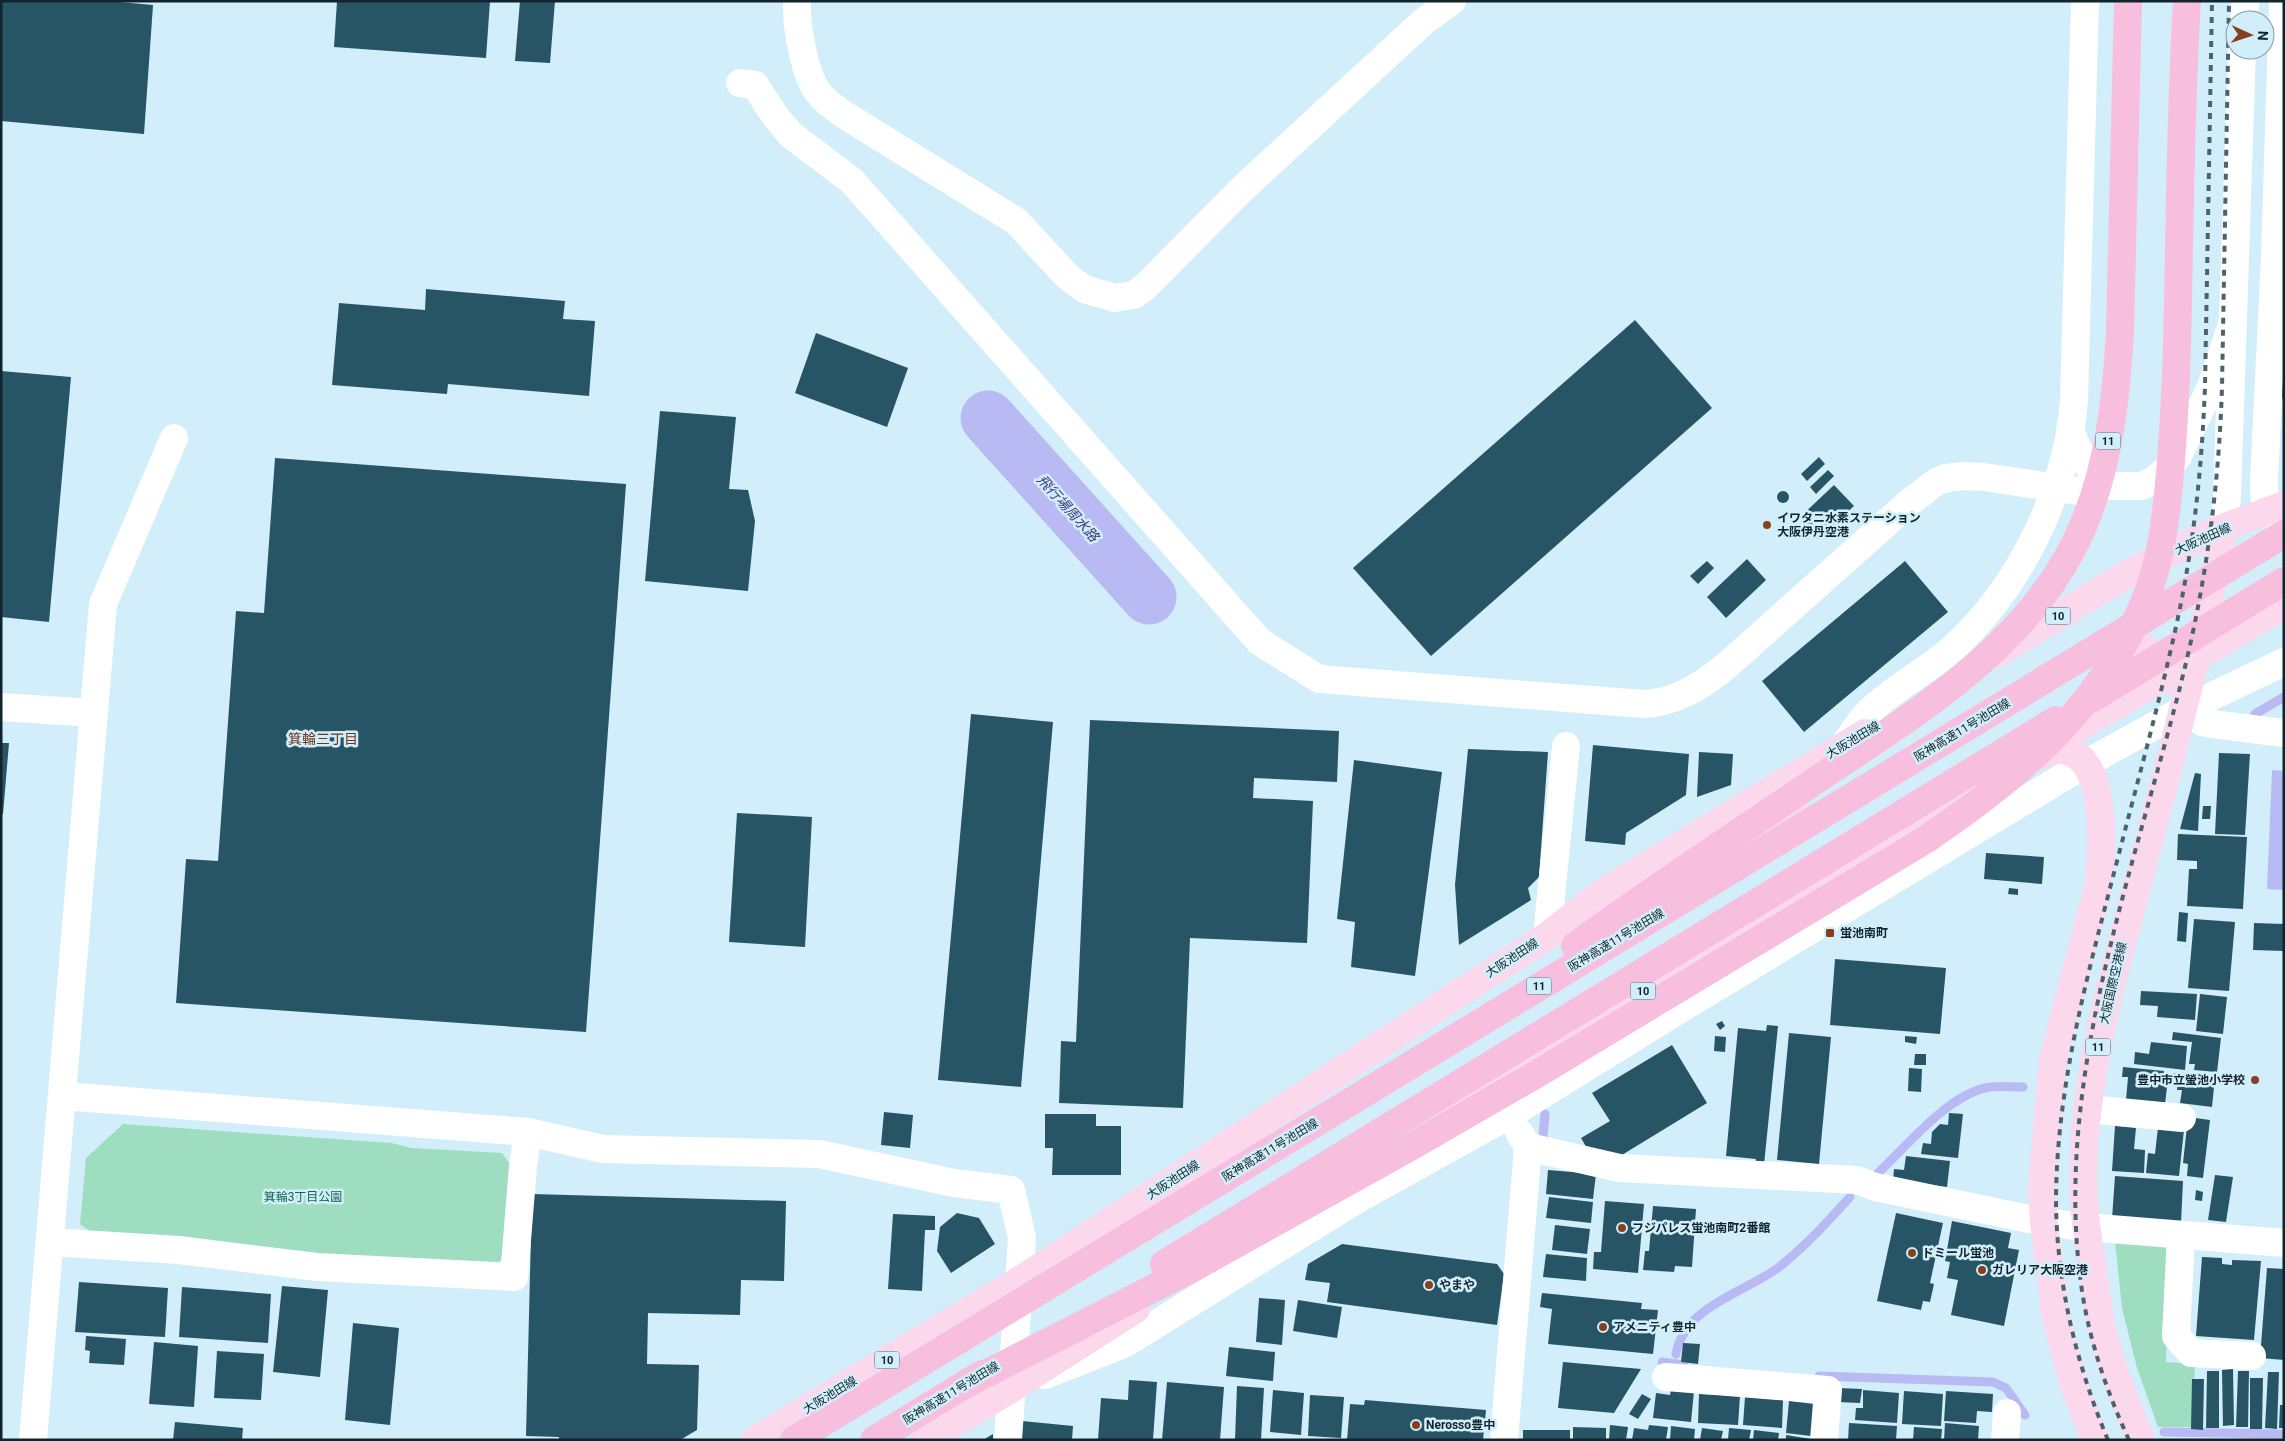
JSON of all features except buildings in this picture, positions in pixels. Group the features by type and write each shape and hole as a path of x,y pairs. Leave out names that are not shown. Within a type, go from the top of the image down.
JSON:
{"highway":[{"name":"11","path":"1418,1060 1614,918 1922,709 2008,637 2041,599 2065,561 2085,521 2101,476 2117,385 2128,1"},
{"path":"966,1384 1191,1269 1535,1075 1925,840 1979,804 2026,765 2064,727 2102,681 2144,604 2153,578 2164,531 2176,388 2187,1"},
{"name":"阪神高速11号池田線","path":"794,1440 2284,534"},
{"name":"阪神高速11号池田線","path":"874,1440 2284,581"}],"main road":[{"name":"大阪池田線","path":"755,1440 1020,1280 1547,936 1602,893 1842,746 2131,572 2224,529 2275,509"},
{"name":"大阪国際空港線","path":"2142,1440 2123,1397 2102,1327 2086,1227 2083,1175 2093,1075 2112,982 2197,657 2224,529"},
{"name":"10","path":"925,1440 1011,1389 1340,1177 2023,761 2284,605"},
{"path":"1602,893 1626,897 1638,894 1740,846 1832,799 1972,720 2082,653 2110,639 2122,637 2135,639 2146,647 2183,710"},
{"path":"2023,761 2052,750 2066,750 2075,754 2085,764 2100,808 2100,869 2097,892 2053,1059 2042,1186 2044,1222 2056,1319 2074,1385 2095,1440"}],"street":[{"path":"797,1 801,37 813,85 827,101 843,114 1016,221 1067,276 1084,290 1115,298 1134,295 1146,286 1241,190 1423,22 1452,1"},
{"path":"1842,746 1869,712 1935,663 1986,615 2012,578 2036,535 2055,488 2070,431 2074,400 2086,1"},
{"path":"2275,509 2264,481 2275,257 2280,230 2283,1"},
{"path":"2224,529 2227,497 2242,60"},
{"path":"740,84 755,85 775,116 791,135 852,181 1260,642 1319,679 1644,704 1660,702 1688,692 1707,682 1910,502 1936,482 1953,477 1975,476 2091,493 2101,486 2142,486 2156,479 2174,462 2211,386 2233,321"},
{"path":"2235,257 2275,257"},
{"path":"2070,431 2079,451 2101,486"},
{"path":"33,1440 102,604 174,438"},
{"path":"1011,1389 1124,1344 1356,1200 1509,1115 1716,987 2085,764 2183,710 2284,662"},
{"path":"1,707 94,713"},
{"path":"2183,710 2202,722 2284,733"},
{"path":"1547,936 1566,746"},
{"path":"62,1096 528,1132 603,1149 819,1154 954,1183 1011,1190 1022,1238 1008,1440"},
{"path":"2089,1109 2182,1118"},
{"path":"1504,1440 1528,1147 1509,1115"},
{"path":"50,1242 178,1250 317,1267 514,1277 523,1166 528,1132"},
{"path":"1528,1147 1619,1168 1857,1180 1875,1187 2044,1222 2284,1243"},
{"path":"2181,1235 2176,1336 2191,1353 2252,1356"},
{"path":"1666,1377 1828,1390 1824,1440"},
{"path":"2005,1440 2007,1413"}],"green space":[{"name":"箕輪3丁目公園","path":"123,1124 391,1143 412,1148 502,1153 510,1164 505,1255 494,1268 289,1256 94,1234 80,1224 86,1158"},
{"path":"2115,1241 2170,1243 2166,1362 2195,1364 2192,1427 2158,1427 2137,1368 2122,1308"}],"water":[{"path":"2272,770 2284,771 2284,890 2267,889"}],"waterway":[{"name":"飛行場周水路","path":"988,418 1149,597"},
{"path":"2255,714 2284,697"},
{"path":"1877,1174 1927,1124 1956,1101 1970,1093 1985,1088 1999,1086 2023,1087"},
{"path":"1543,1137 1545,1114"},
{"path":"1676,1354 1681,1338 1703,1312 1779,1267 1807,1242 1850,1197"},
{"path":"1662,1362 1684,1365"},
{"path":"1819,1376 1993,1382 2006,1388 2025,1415"},
{"path":"2164,1432 2284,1434"}],"railway":[{"path":"2108,1440 2077,1352 2064,1291 2057,1229 2058,1156 2062,1114 2075,1032 2094,950 2170,653 2193,534 2202,446 2205,386 2212,1"},
{"path":"2129,1440 2100,1367 2085,1310 2075,1213 2078,1134 2088,1056 2103,978 2122,900 2184,671 2199,600 2215,494 2222,387 2229,1"}],"place":[{"name":"イワタニ水素ステーション 大阪伊丹空港","path":"1767,525"},
{"name":"蛍池南町","path":"1830,933"},
{"name":"豊中市立螢池小学校","path":"2255,1080"},
{"name":"フジパレス蛍池南町2番館","path":"1622,1228"},
{"name":"ドミール蛍池","path":"1912,1253"},
{"name":"ガレリア大阪空港","path":"1982,1270"},
{"name":"やまや","path":"1429,1285"},
{"name":"アメニティ豊中","path":"1603,1327"},
{"name":"Nerosso豊中","path":"1416,1425"}],"district":[{"name":"箕輪三丁目","path":"323,739"}]}
